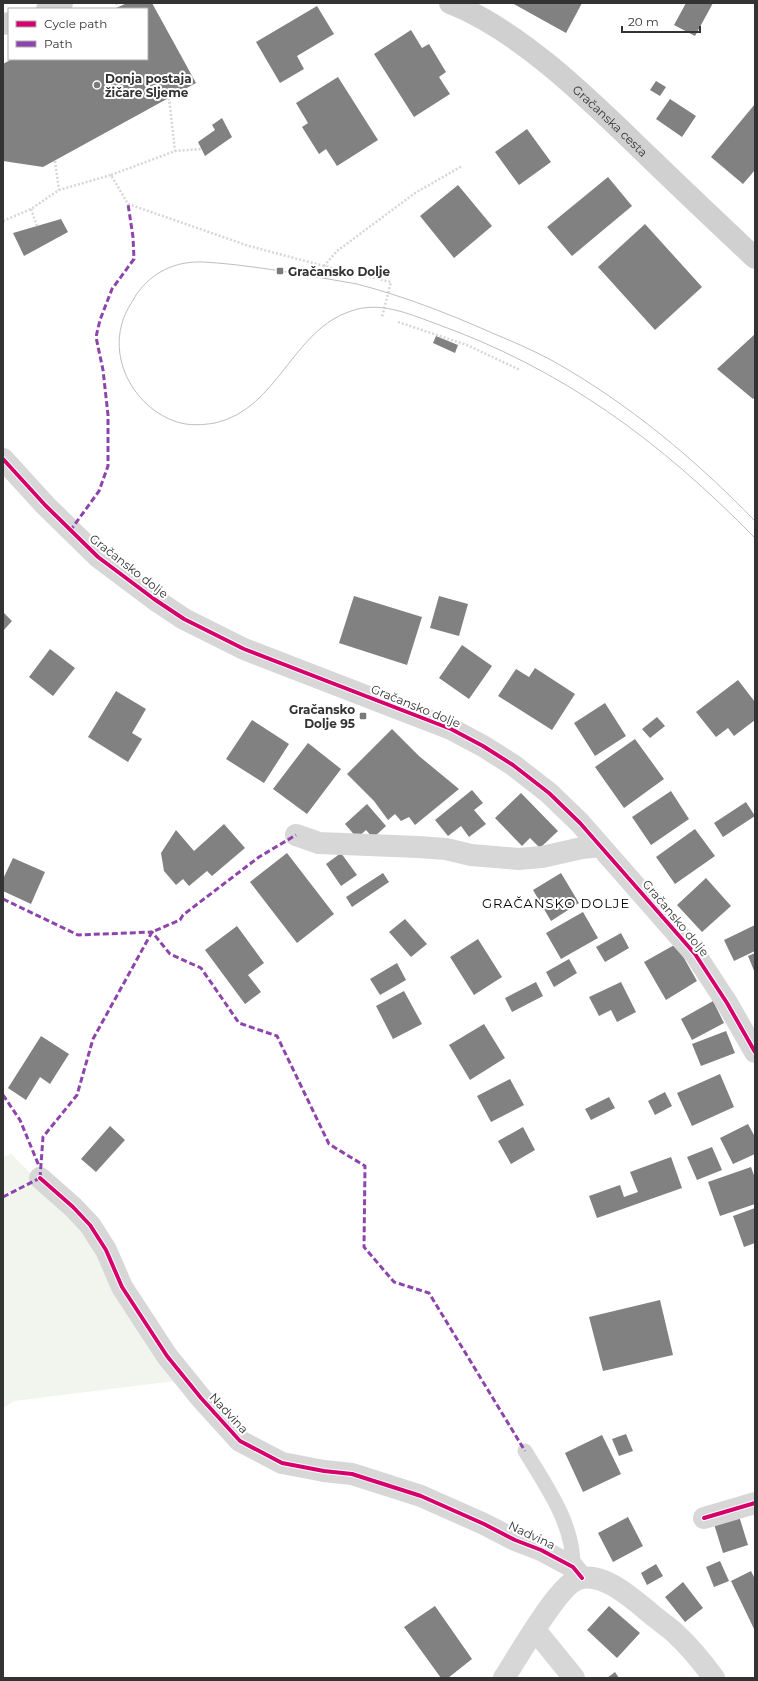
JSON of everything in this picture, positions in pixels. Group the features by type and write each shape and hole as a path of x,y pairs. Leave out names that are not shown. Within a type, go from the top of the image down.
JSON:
{"main road":[{"path":"50,8 62,3"},
{"name":"Gračanska cesta","path":"450,3 461,7 506,34 559,75 600,111 755,258"}],"street":[{"name":"Gračansko dolje","path":"3,459 45,505 98,557 184,619 244,649 451,729 483,746 513,765 549,793 580,823 695,954 727,1003 755,1052"},
{"path":"296,835 320,842 418,847 518,859 542,857 582,848 600,846"},
{"name":"Nadvina","path":"40,1178 74,1207 90,1225 106,1250 122,1287 167,1356 201,1398 240,1441 282,1463 324,1471 352,1474 421,1496 484,1524 515,1540 541,1550 578,1572 604,1581 624,1592 676,1634 701,1660 714,1678"},
{"path":"704,1518 755,1503"},
{"path":"504,1678 561,1592 575,1580 578,1572"},
{"path":"535,1630 574,1678"}],"lane":[{"path":"525,1451 556,1504 568,1530 578,1572"}],"path":[{"path":"116,3 118,7"},
{"path":"169,98 175,151"},
{"path":"3,221 31,209 59,190 111,175 175,151 202,149"},
{"path":"55,161 59,190"},
{"path":"324,266 337,251 415,193 462,166"},
{"path":"111,175 128,204 249,246 391,282 382,317"},
{"path":"31,209 37,226"},
{"path":"398,322 467,345 520,370"}],"shaded area":[{"path":"11,1154 91,1233 191,1379 14,1401 3,1408 3,1157"}],"building":[{"name":"Donja postaja žičare Sljeme","path":"127,3 152,3 196,83 43,167 3,161 3,64 10,60 148,60 148,8 116,8"},
{"path":"512,3 582,3 566,33"},
{"path":"686,3 713,3 695,36 674,25"},
{"path":"317,6 334,34 297,56 304,69 280,83 256,42"},
{"path":"411,30 422,48 429,44 446,72 439,77 450,94 414,117 374,54"},
{"path":"338,77 378,140 337,166 326,149 319,154 302,127 308,123 296,103"},
{"path":"656,81 666,87 660,96 650,90"},
{"path":"670,99 696,116 682,137 656,119"},
{"path":"755,104 755,170 743,184 711,157"},
{"path":"222,118 232,137 205,156 198,142 215,130 212,125"},
{"path":"527,129 551,162 519,185 495,152"},
{"path":"608,177 632,206 572,256 547,227"},
{"path":"458,185 492,226 454,258 420,216"},
{"path":"61,219 68,232 24,256 13,233"},
{"path":"645,224 702,287 655,330 598,267"},
{"path":"755,334 755,397 753,399 717,369"},
{"path":"436,336 458,345 455,353 433,343"},
{"path":"354,596 422,617 407,665 339,643"},
{"path":"439,596 468,604 459,636 430,628"},
{"path":"3,612 12,621 3,631"},
{"path":"462,645 492,666 469,699 439,678"},
{"path":"50,649 75,668 53,696 29,677"},
{"path":"535,668 575,694 552,730 498,696 516,669 529,677"},
{"path":"738,680 755,702 755,720 734,736 728,728 716,737 696,712"},
{"path":"116,691 146,709 132,733 142,739 128,762 88,737"},
{"path":"605,703 626,736 595,756 574,723"},
{"path":"657,717 665,726 650,738 642,729"},
{"path":"252,720 289,744 264,783 226,759"},
{"path":"392,729 419,756 459,789 415,825 409,817 401,821 395,814 388,820 374,801 347,774"},
{"path":"635,739 664,779 624,808 595,767"},
{"path":"308,743 341,769 307,814 273,789"},
{"path":"472,790 483,803 474,810 486,824 469,837 461,826 448,836 435,820"},
{"path":"671,791 689,819 651,845 632,817"},
{"path":"521,793 558,831 540,848 530,838 522,846 495,818"},
{"path":"746,802 755,816 723,837 714,823"},
{"path":"367,804 386,826 373,838 366,830 357,838 345,824"},
{"path":"224,824 245,848 212,876 207,871 189,886 183,879 176,885 164,871 161,853 176,830 194,851"},
{"path":"695,829 715,856 675,884 656,857"},
{"path":"287,853 334,914 297,943 250,882"},
{"path":"341,853 357,875 341,886 326,864"},
{"path":"13,858 45,872 31,904 3,891 3,879"},
{"path":"383,873 389,882 352,907 346,897"},
{"path":"561,873 579,903 551,921 533,890"},
{"path":"706,878 731,906 702,932 677,905"},
{"path":"583,912 598,938 561,959 546,933"},
{"path":"405,919 427,944 411,957 389,932"},
{"path":"755,925 755,951 734,961 724,940"},
{"path":"237,926 264,963 248,975 261,992 245,1004 205,950"},
{"path":"621,933 629,948 605,962 596,947"},
{"path":"478,939 502,977 474,995 450,957"},
{"path":"676,944 697,981 666,1000 644,962"},
{"path":"755,953 755,973 748,956"},
{"path":"569,959 577,973 554,987 546,972"},
{"path":"397,963 406,980 380,995 370,979"},
{"path":"536,982 543,996 512,1012 505,998"},
{"path":"621,982 636,1012 617,1022 611,1010 599,1016 589,997"},
{"path":"404,991 422,1024 393,1039 376,1006"},
{"path":"713,1001 724,1023 692,1040 681,1019"},
{"path":"484,1024 505,1058 470,1080 449,1045"},
{"path":"726,1031 735,1053 701,1066 692,1044"},
{"path":"41,1036 69,1054 50,1084 40,1077 26,1100 8,1088"},
{"path":"720,1074 734,1107 692,1126 677,1093"},
{"path":"510,1079 524,1105 491,1122 477,1096"},
{"path":"665,1092 672,1106 655,1115 648,1101"},
{"path":"609,1097 615,1108 591,1120 585,1109"},
{"path":"748,1124 755,1137 755,1154 733,1164 720,1138"},
{"path":"110,1126 125,1140 96,1172 81,1159"},
{"path":"523,1127 535,1150 511,1164 498,1141"},
{"path":"712,1147 722,1170 697,1180 687,1157"},
{"path":"671,1157 682,1188 597,1218 589,1196 620,1185 624,1197 638,1192 630,1172"},
{"path":"751,1167 755,1178 755,1204 720,1216 708,1182"},
{"path":"755,1208 755,1243 744,1247 733,1216"},
{"path":"660,1300 673,1355 603,1371 589,1317"},
{"path":"626,1434 633,1451 619,1456 612,1439"},
{"path":"602,1435 621,1474 583,1492 565,1453"},
{"path":"739,1516 748,1545 723,1553 714,1524"},
{"path":"628,1517 643,1546 613,1562 598,1533"},
{"path":"720,1561 729,1581 714,1587 706,1567"},
{"path":"656,1564 663,1576 647,1585 641,1573"},
{"path":"751,1571 755,1579 755,1631 731,1581"},
{"path":"683,1582 703,1608 685,1622 665,1597"},
{"path":"435,1606 472,1659 448,1678 441,1678 404,1627"},
{"path":"609,1606 640,1633 617,1658 587,1630"},
{"path":"615,1672 619,1678 607,1678"}],"tram line":[{"path":"755,521 685,454 608,395 538,353 474,325 408,299 357,284 230,264 193,262 174,266 157,274 149,280 136,295 123,319 119,338 120,354 130,383 139,396 150,407 163,416 177,422 196,425 215,423 237,415 255,402 314,335 331,321 351,311 361,308 372,307 403,312 481,341 525,362 607,411 646,439 683,470 755,538"}],"marked path":[{"path":"70,531 99,491 108,466 108,415 103,370 96,337 100,320 112,289 134,259 133,237 128,204"},
{"path":"40,1178 43,1137 77,1095 93,1039 152,932 180,920 183,915 259,857 296,835"},
{"path":"3,899 78,935 152,932 170,954 201,968 239,1023 277,1036 329,1144 365,1166 364,1247 394,1282 429,1293 525,1451"},
{"path":"3,1095 20,1120 39,1166"},
{"path":"3,1197 40,1178"}],"cycle path":[{"path":"3,459 45,505 98,557 154,599 184,619 244,649 451,729 483,746 513,765 549,793 580,823 695,954 727,1003 755,1052"},
{"path":"40,1178 73,1207 90,1225 106,1250 122,1287 167,1356 201,1398 240,1441 282,1463 324,1471 352,1474 421,1496 484,1524 515,1540 541,1550 573,1567 582,1578"},
{"path":"704,1518 755,1503"}],"place":[{"name":"Donja postaja žičare Sljeme","path":"97,85"},
{"name":"Gračansko Dolje","path":"280,271"},
{"name":"Gračansko Dolje 95","path":"363,716"}],"district":[{"name":"GRAČANSKO DOLJE","path":"556,903"}]}
